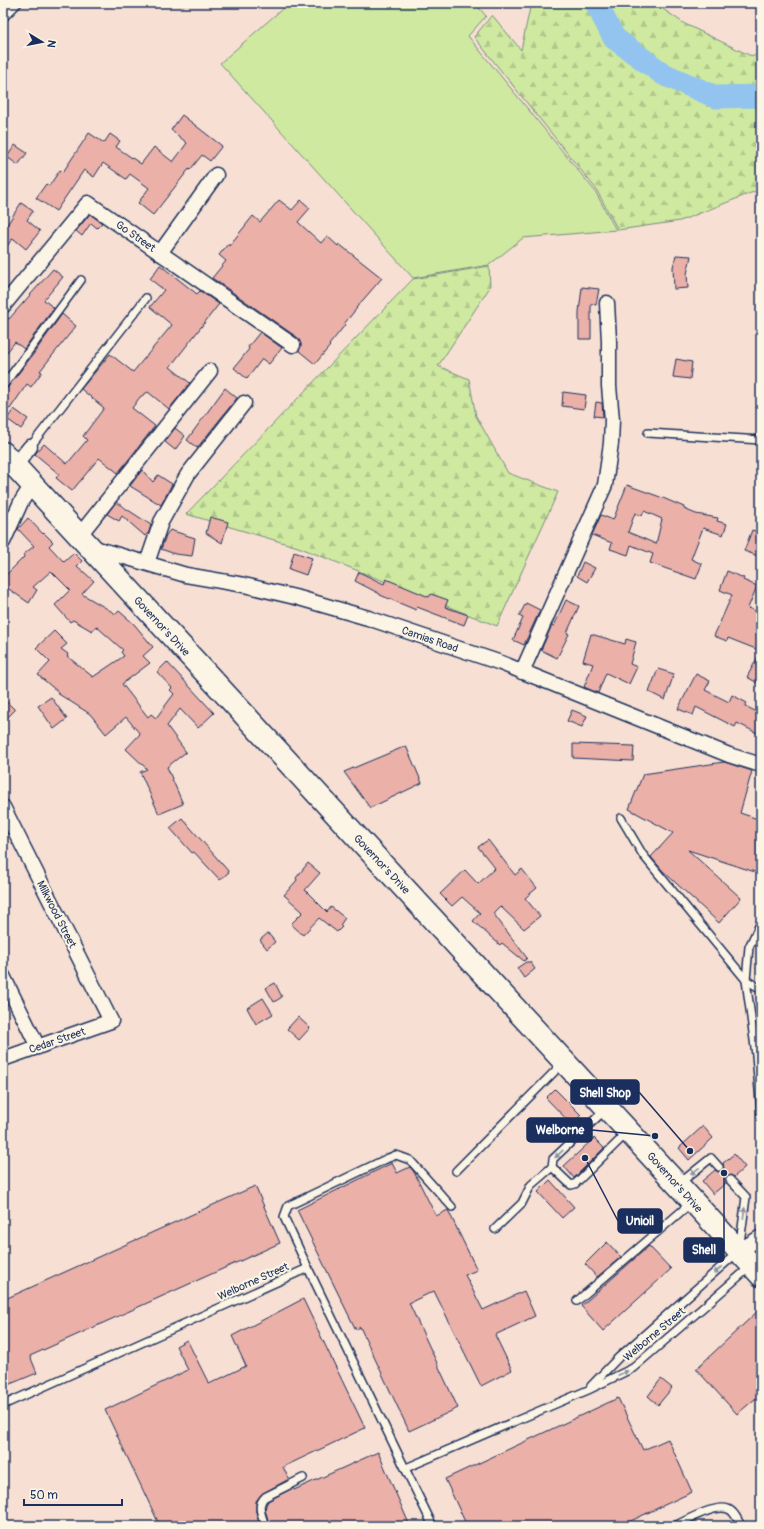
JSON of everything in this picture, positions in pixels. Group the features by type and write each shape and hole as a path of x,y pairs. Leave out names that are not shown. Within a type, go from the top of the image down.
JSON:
{"highway":[{"name":"Governor's Drive","path":"19,471 751,1264"}],"street":[{"path":"160,253 216,175"},
{"name":"Go Street","path":"3,306 88,203 293,345"},
{"path":"522,672 604,485 611,442 612,420 609,386 607,303"},
{"path":"84,541 210,370"},
{"path":"147,563 161,522 188,474 244,403"},
{"path":"3,521 14,495 19,471 30,447"},
{"path":"3,542 20,502 19,471"},
{"name":"Camias Road","path":"84,541 186,575 299,598 368,618 501,663 729,754 761,765"},
{"name":"Milkwood Street","path":"3,806 111,1021"},
{"path":"3,976 38,1047"},
{"name":"Cedar Street","path":"3,1059 111,1021"},
{"path":"751,1264 761,1237"}],"lane":[{"path":"3,18 18,3"},
{"path":"3,386 81,280"},
{"path":"30,447 146,298"},
{"path":"648,433 761,440"},
{"path":"621,818 643,855 746,980 761,989"},
{"path":"761,922 748,947 746,980 756,1055 761,1113"},
{"path":"456,1171 565,1062"},
{"path":"496,1229 522,1203 531,1186 552,1167 553,1159 607,1108"},
{"path":"552,1167 567,1183 571,1185 575,1184 629,1131"},
{"path":"433,1526 284,1216 288,1206 396,1155 410,1160 452,1207"},
{"path":"678,1184 711,1158 719,1167"},
{"path":"730,1180 746,1197 751,1264"},
{"path":"577,1300 693,1201"},
{"name":"Welborne Street","path":"588,1390 619,1357 696,1289 751,1264"},
{"name":"Welborne Street","path":"406,1468 588,1390 633,1368 751,1264"},
{"name":"Welborne Street","path":"3,1405 308,1268"},
{"path":"265,1526 260,1507 261,1501 265,1497 303,1478"},
{"path":"675,1526 690,1523 717,1508 728,1509 736,1516 740,1526"}],"green space":[{"path":"289,3 475,3 486,16 468,36 595,191 616,230 523,238 489,265 413,278 220,63"},
{"path":"531,3 654,3 685,24 749,55 761,57 761,189 680,221 618,230 596,189 474,37 492,15 521,50"},
{"path":"489,266 490,287 438,366 469,379 476,416 508,473 558,492 497,626 298,547 186,514 413,279"}],"building":[{"path":"182,115 222,146 210,161 202,155 190,170 189,169 153,215 138,203 149,188 130,174 126,179 103,163 94,177 84,170 56,211 36,198 46,184 49,186 60,170 63,172 89,133 104,143 110,134 120,141 116,147 141,164 154,147 173,162 187,143 171,130"},
{"path":"15,145 27,153 18,165 7,157"},
{"path":"279,200 292,210 301,200 310,208 298,222 321,243 327,236 338,246 339,244 382,278 356,308 329,345 330,346 315,364 299,351 301,345 298,338 212,278 226,261 219,255 228,244 229,246 253,216 260,222"},
{"path":"21,203 33,211 27,220 40,231 26,249 12,239 3,252 3,231"},
{"path":"90,214 102,223 97,228 91,223 82,236 76,231"},
{"path":"676,255 691,256 687,274 688,288 674,289 673,267"},
{"path":"160,265 197,294 200,291 219,304 170,367 190,383 169,409 148,392 140,397 132,408 155,426 118,473 99,458 72,491 56,478 59,474 35,454 44,444 67,464 87,440 83,436 104,408 81,389 110,354 133,372 172,325 150,307 164,290 150,279"},
{"path":"53,269 63,277 44,300 54,308 24,349 15,342 3,357 3,324"},
{"path":"582,287 599,289 596,305 591,304 591,339 579,339 579,312"},
{"path":"62,314 76,326 40,371 42,372 31,387 27,384 10,409 3,404 3,393"},
{"path":"260,332 282,348 269,364 262,359 247,379 234,368"},
{"path":"676,359 692,362 690,379 673,377"},
{"path":"225,388 237,398 197,448 187,440"},
{"path":"563,392 586,395 584,409 562,406"},
{"path":"596,402 602,403 603,417 594,416"},
{"path":"14,409 28,419 21,429 7,419"},
{"path":"175,428 185,436 175,450 165,442"},
{"path":"142,470 153,482 158,475 172,484 161,505 130,486"},
{"path":"627,485 663,498 696,514 718,518 717,521 727,524 723,535 703,528 691,559 702,564 696,579 650,563 653,554 631,545 628,555 610,549 612,543 592,535 601,515 613,520","holes":["644,511 662,519 656,544 628,532 635,513 642,516"]},
{"path":"116,502 151,525 149,532 145,536 122,516 119,521 107,514"},
{"path":"210,517 228,522 222,543 206,533"},
{"path":"28,518 53,542 49,546 64,562 74,553 82,561 77,566 94,581 82,594 116,614 119,611 134,624 153,647 143,656 150,663 122,684 148,717 151,714 156,718 174,694 170,690 172,688 157,672 167,662 214,713 198,728 180,709 167,726 186,752 167,767 183,804 159,814 140,772 147,769 126,749 140,734 126,717 106,734 90,714 57,693 58,692 38,675 50,662 36,648 54,631 67,644 61,649 68,654 67,656 93,677 124,656 121,652 123,650 96,626 92,631 73,620 70,622 55,605 70,590 51,571 33,587 37,590 29,603 3,585 3,578 24,557 23,555 34,546 18,529"},
{"path":"170,530 195,538 192,556 175,554 161,549 166,535"},
{"path":"752,530 761,533 761,557 744,551"},
{"path":"294,552 312,558 306,575 289,569"},
{"path":"583,562 595,568 587,582 577,576"},
{"path":"727,571 744,578 743,580 757,586 748,608 761,613 761,651 728,638 727,641 714,636 732,595 720,590"},
{"path":"359,572 384,584 386,579 429,597 431,594 448,600 445,607 468,615 464,625 417,607 416,610 380,595 355,581"},
{"path":"566,600 579,606 567,633 569,634 557,658 541,650 552,625 554,626"},
{"path":"526,603 540,610 524,645 513,640 523,618 519,616"},
{"path":"591,634 625,644 626,639 636,642 630,664 637,667 629,684 606,673 598,693 584,687 593,664 583,661"},
{"path":"761,651 761,685 747,677"},
{"path":"658,669 674,674 665,700 649,692"},
{"path":"696,674 710,681 705,690 729,702 732,695 747,703 745,706 761,714 761,735 737,723 735,727 696,707 693,715 678,709"},
{"path":"51,697 67,719 54,729 38,706"},
{"path":"3,698 15,710 3,722"},
{"path":"572,710 587,716 582,727 567,721"},
{"path":"573,744 634,746 633,761 573,758"},
{"path":"406,746 422,783 370,808 344,772"},
{"path":"724,762 752,771 740,813 761,820 761,874 688,850 741,898 719,923 663,871 651,857 673,833 629,809 643,774"},
{"path":"182,818 229,872 220,880 194,852 192,853 170,828"},
{"path":"488,840 515,875 522,869 537,888 525,898 540,916 524,929 500,906 493,913 527,958 524,961 502,943 500,945 473,921 480,913 462,897 452,906 440,894 465,870 478,884 495,868 478,847"},
{"path":"308,863 320,873 305,890 327,912 331,907 345,918 340,925 342,927 337,932 319,918 303,935 291,924 303,912 284,895 297,880 296,878"},
{"path":"268,933 275,942 267,949 260,940"},
{"path":"526,962 530,962 535,969 524,978 517,968"},
{"path":"275,983 282,997 274,1002 266,988"},
{"path":"263,998 273,1014 256,1024 247,1008"},
{"path":"298,1017 310,1028 299,1040 287,1029"},
{"path":"555,1089 581,1115 572,1125 546,1098"},
{"path":"703,1126 713,1138 689,1160 679,1148"},
{"path":"594,1138 604,1148 574,1178 564,1166"},
{"path":"734,1154 745,1167 734,1177 731,1175 727,1176 725,1179 726,1183 713,1194 702,1181 715,1170 718,1172 722,1171 724,1168 723,1163"},
{"path":"392,1163 397,1173 410,1167 436,1216 448,1210 477,1270 465,1275 483,1310 524,1291 535,1316 495,1335 512,1370 481,1386 434,1291 409,1303 458,1408 409,1431 360,1327 356,1330 297,1210"},
{"path":"550,1180 574,1207 562,1218 538,1192"},
{"path":"255,1186 280,1243 30,1356 37,1373 3,1387 3,1300"},
{"path":"607,1242 621,1257 597,1277 585,1264"},
{"path":"649,1246 671,1269 603,1331 581,1306"},
{"path":"303,1299 365,1428 283,1467 289,1479 263,1493 256,1501 256,1512 260,1526 160,1526 105,1410 188,1370 176,1346 187,1340 209,1384 246,1366 232,1336"},
{"path":"761,1308 761,1394 737,1414 696,1369"},
{"path":"661,1379 672,1388 658,1405 648,1396"},
{"path":"618,1398 643,1450 668,1439 692,1492 620,1526 467,1526 445,1479"},
{"path":"378,1452 410,1526 270,1526 265,1510 268,1501 293,1488 294,1490"}],"waterway":[{"path":"596,3 614,38 663,74 716,97 761,96"}],"place":[{"name":"Welborne","path":"655,1136"},
{"name":"Shell Shop","path":"690,1151"},
{"name":"Unioil","path":"585,1158"},
{"name":"Shell","path":"724,1173"}]}
